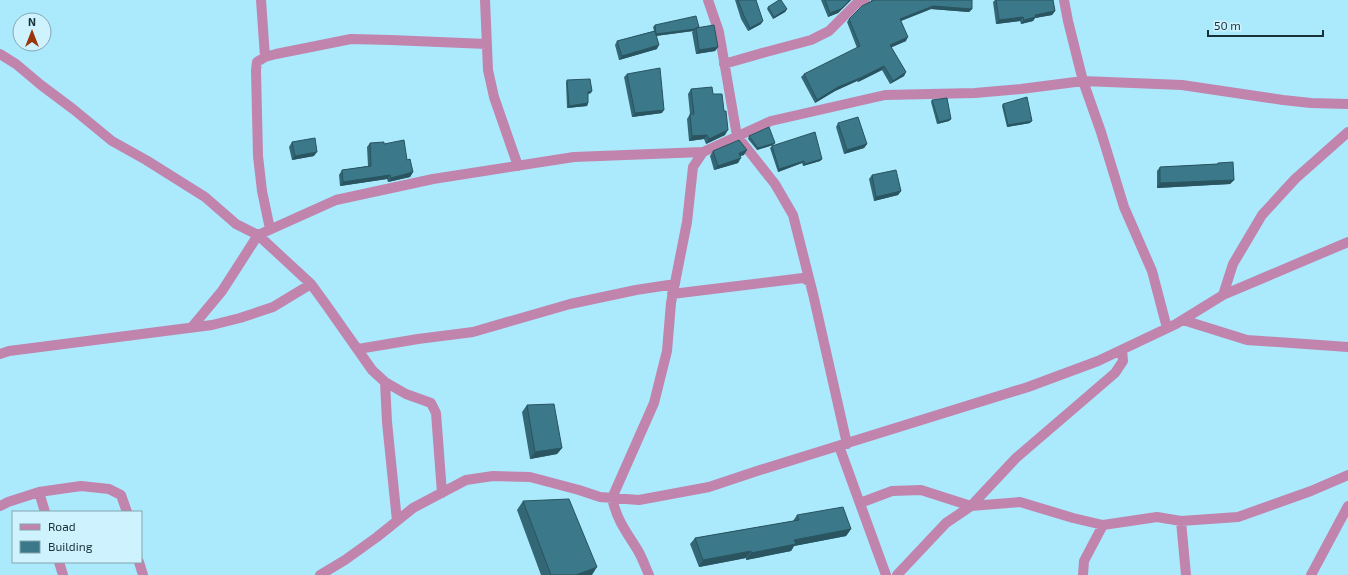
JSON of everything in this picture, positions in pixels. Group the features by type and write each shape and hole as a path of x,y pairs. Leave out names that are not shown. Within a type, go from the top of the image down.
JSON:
{"street":[{"path":"261,0 265,57"},
{"path":"485,0 488,70 494,97 518,166"},
{"path":"708,0 719,32 737,136 775,184 793,215 810,282 843,445 860,503 886,575"},
{"path":"724,64 811,40 830,31 856,4 865,0"},
{"path":"1064,0 1083,80 1124,207 1152,271 1166,328"},
{"path":"270,229 262,191 258,156 257,62 265,57 276,54 351,39 487,44"},
{"path":"0,54 16,64 112,141 146,160 205,197 236,224 258,235 311,284 372,370 385,382 406,394 431,403 436,413 442,493"},
{"path":"192,327 222,291 258,235 336,200 433,179 574,157 703,152 771,122 885,95 975,93 1021,89 1083,80 1182,85 1283,100 1311,103 1348,104"},
{"path":"1223,295 1233,264 1262,215 1295,179 1348,132"},
{"path":"649,575 638,550 625,532 615,513 612,498 654,403 667,351 672,294 687,222 693,167 703,152"},
{"path":"320,575 345,560 413,508 466,480 493,476 530,477 600,497 639,500 709,488 757,471 1028,388 1098,361 1183,320 1223,295 1297,262 1348,242"},
{"path":"672,294 803,278 810,282"},
{"path":"0,354 9,351 219,323 273,307 311,284"},
{"path":"358,349 473,332 570,304 636,290 675,284"},
{"path":"1183,320 1247,340 1348,347"},
{"path":"897,575 946,523 971,506 1016,458 1115,373 1123,361 1122,350"},
{"path":"385,382 387,422 397,521"},
{"path":"860,503 892,490 921,490 971,506 1020,502 1073,518 1103,525 1156,517 1181,521 1238,516 1311,491 1348,475"},
{"path":"0,506 39,492 81,486 109,489 121,495 127,511"},
{"path":"39,492 45,511"},
{"path":"1311,575 1348,506"},
{"path":"1181,521 1186,575"},
{"path":"1084,575 1084,561 1103,525"},
{"path":"59,563 62,575"},
{"path":"139,563 143,575"}],"building":[{"path":"738,0 756,0 763,21 750,28"},
{"path":"781,0 787,9 774,17 768,7"},
{"path":"825,0 850,0 841,9 830,13"},
{"path":"873,0 972,0 972,9 933,6 900,19 908,37 890,45 906,72 893,81 884,66 838,87 817,100 804,74 860,46 849,19 862,6"},
{"path":"996,0 1053,0 1055,11 1035,15 1036,17 1024,20 1023,17 999,20"},
{"path":"696,16 699,27 695,29 656,34 655,25"},
{"path":"714,25 718,47 699,50 696,28"},
{"path":"655,31 659,45 622,56 617,41"},
{"path":"660,68 664,110 635,113 627,74"},
{"path":"590,79 592,91 588,92 588,103 569,106 567,80"},
{"path":"712,87 713,94 722,94 728,130 709,139 707,135 692,136 690,114 694,114 691,89"},
{"path":"1027,97 1032,121 1008,125 1003,104"},
{"path":"947,98 951,119 939,122 932,100"},
{"path":"858,117 867,144 847,150 838,123"},
{"path":"769,127 775,143 758,148 749,136"},
{"path":"815,132 822,159 805,164 804,161 779,169 772,146"},
{"path":"315,138 317,152 295,156 292,142"},
{"path":"404,140 407,160 410,159 413,172 391,178 390,175 343,182 342,170 371,166 370,143 384,142 384,144"},
{"path":"739,140 747,150 739,153 741,158 718,166 713,151"},
{"path":"1233,162 1234,180 1160,183 1160,167"},
{"path":"896,170 901,191 876,197 872,175"},
{"path":"554,404 562,448 535,452 527,405"},
{"path":"569,499 597,567 576,575 551,575 523,501"},
{"path":"843,507 851,529 794,540 796,544 751,553 751,551 703,560 695,538 799,520 797,515"}]}
